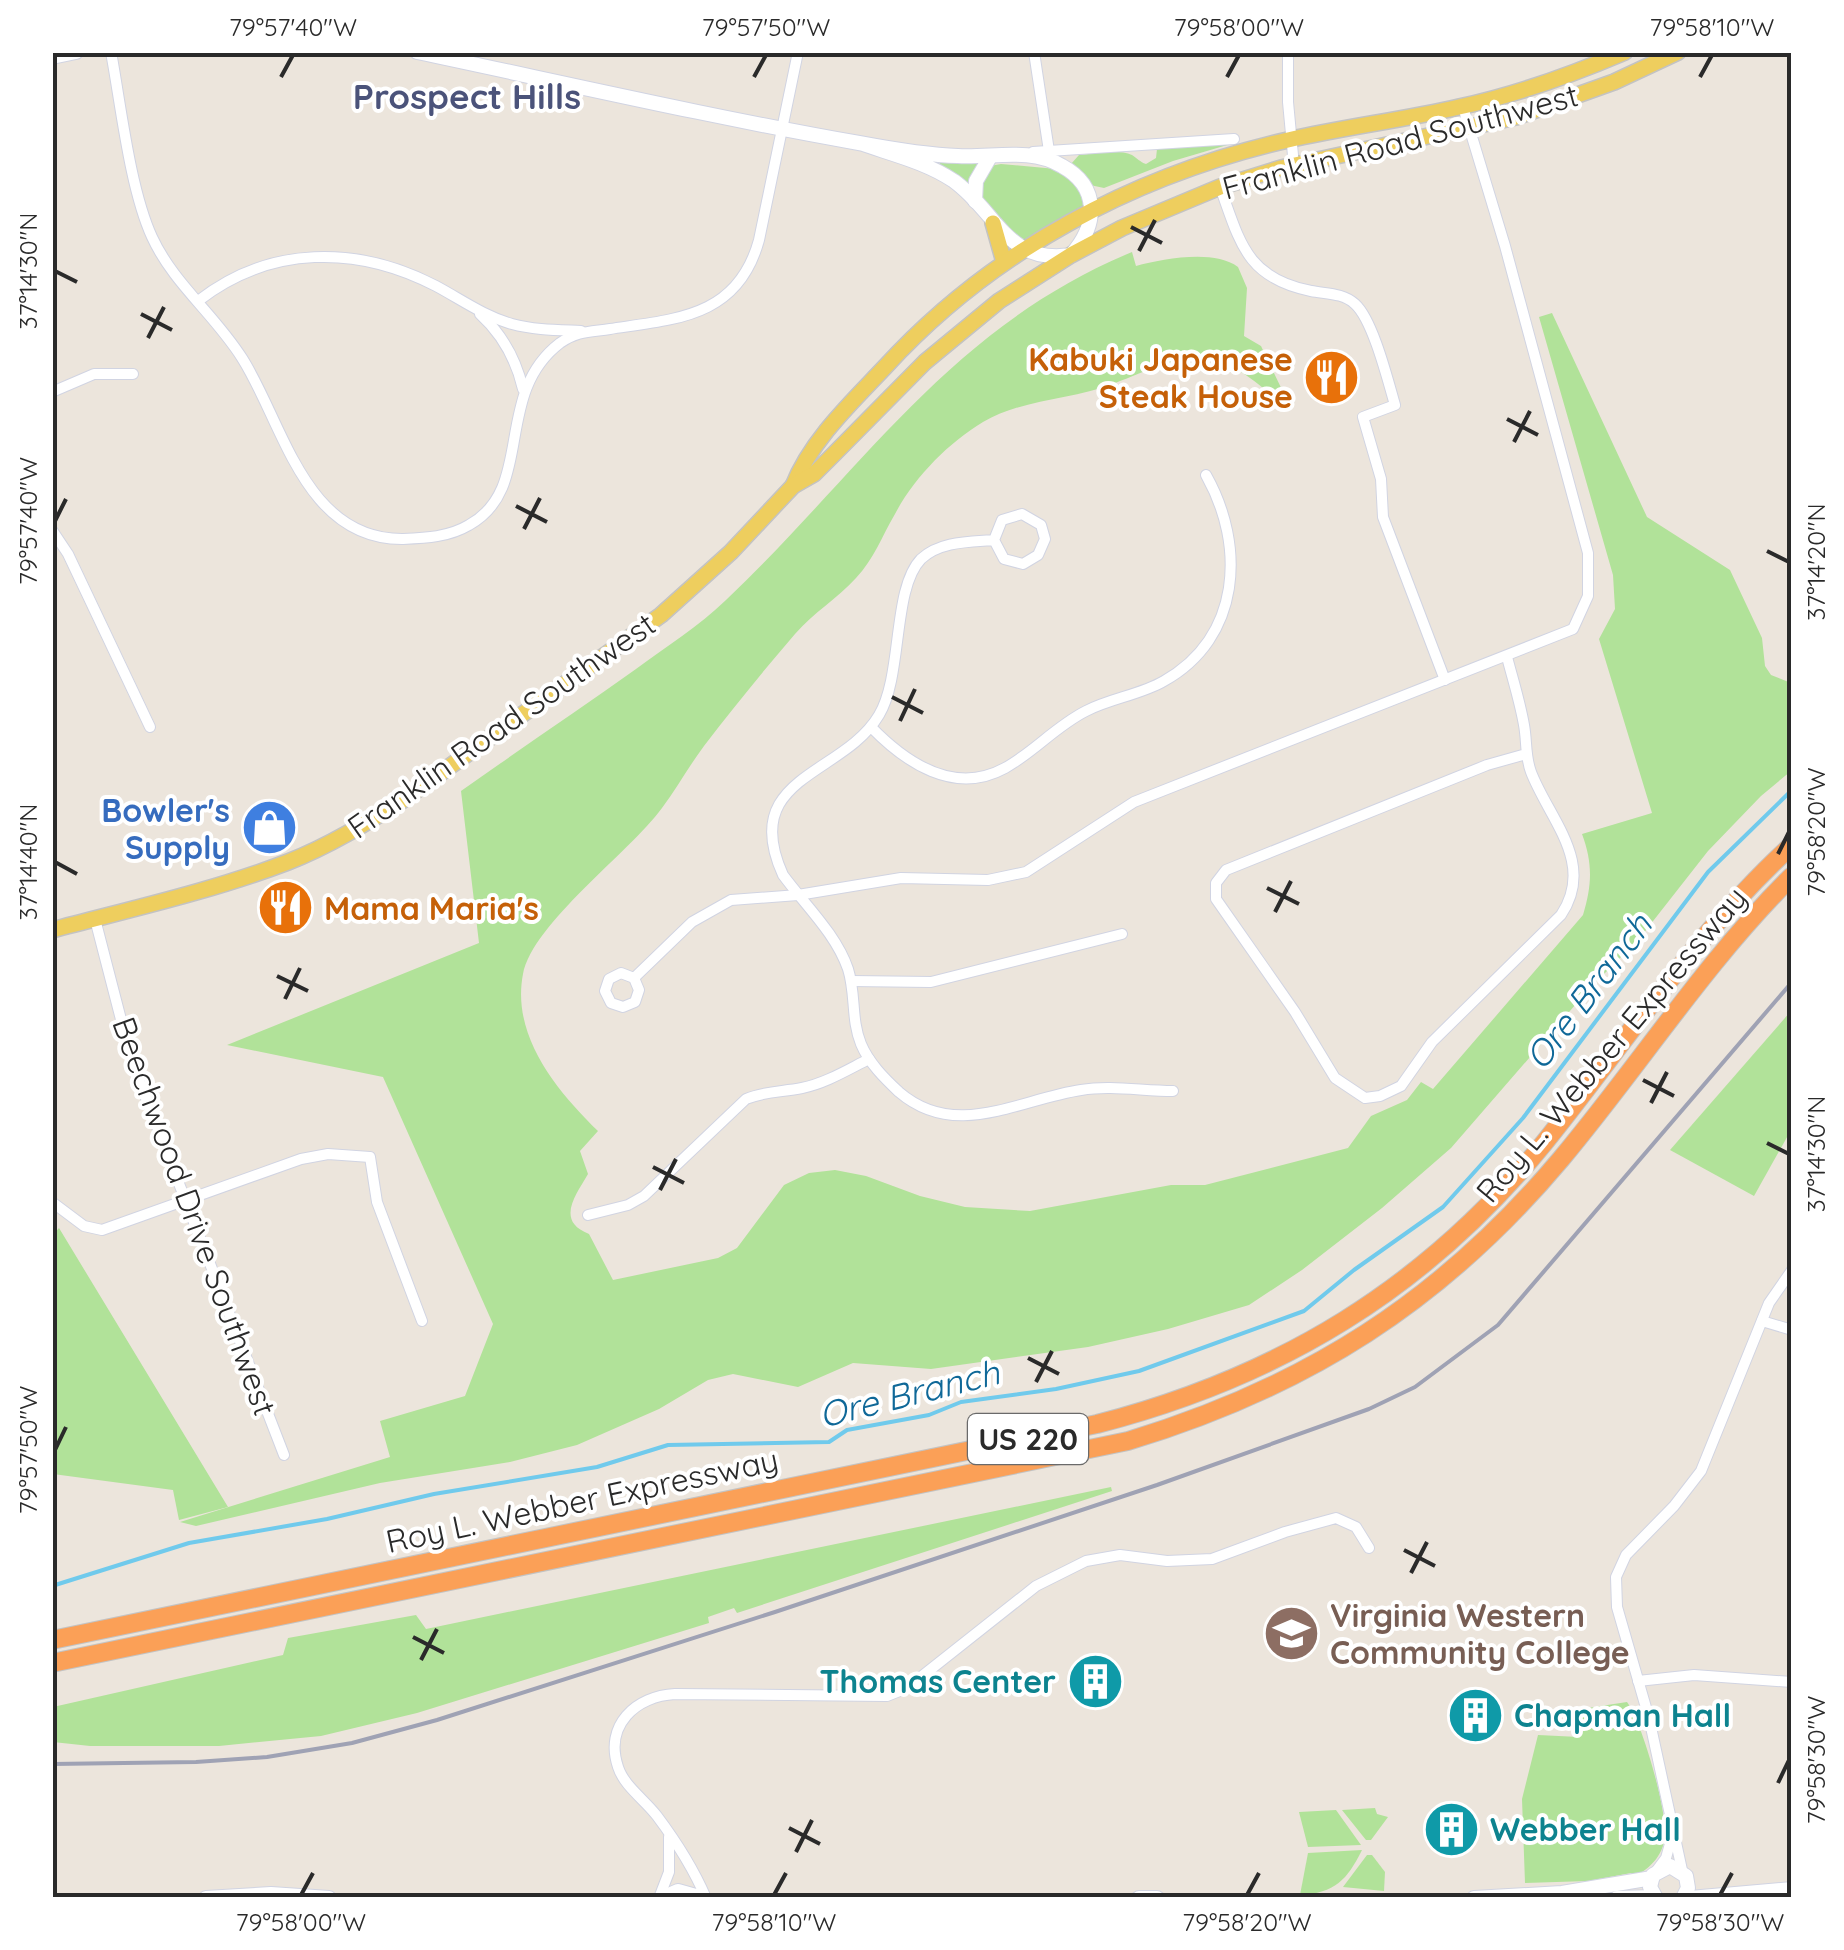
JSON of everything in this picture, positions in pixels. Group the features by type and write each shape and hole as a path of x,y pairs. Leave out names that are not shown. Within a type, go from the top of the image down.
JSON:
{"highway":[{"name":"Roy L. Webber Expressway","path":"52,1640 1080,1428 1162,1407 1255,1370 1354,1317 1474,1222 1543,1144 1724,915 1792,845"},
{"name":"Roy L. Webber Expressway","path":"52,1663 1128,1441 1185,1424 1255,1396 1384,1324 1500,1227 1562,1158 1723,954 1792,876"}],"main road":[{"name":"Franklin Road Southwest","path":"52,930 262,871 326,845 369,822 660,615 717,565 792,486 808,456 898,352 940,312 1004,262 1092,210 1174,174 1290,140 1463,107 1539,85 1624,52"},
{"name":"Franklin Road Southwest","path":"792,486 814,474 904,381 961,330 1071,255 1122,228 1220,187 1294,166 1470,129 1576,97 1678,52"},
{"path":"993,223 1004,262"}],"street":[{"path":"52,57 76,52"},
{"path":"110,52 144,217 162,256 244,360 303,480 346,521 381,536 424,538 464,528 486,512 504,485 524,390 550,352 581,331"},
{"path":"417,52 782,128 954,156 990,157 1234,139"},
{"path":"198,300 226,281 263,264 330,255 368,261 414,276 477,311 510,324 603,330 695,314 728,295 755,256 798,52"},
{"path":"1034,52 1049,151"},
{"path":"1288,52 1294,166"},
{"path":"634,978 692,922 730,900 798,895 900,878 988,880 1026,872 1134,802 1573,629 1588,596 1588,552 1463,107"},
{"path":"860,143 936,171 976,201 1023,250 1046,257 1071,255 1087,232 1092,210 1090,195 1074,173 1048,159 1022,154"},
{"path":"976,201 976,181 990,157"},
{"path":"1220,187 1242,248 1255,266 1302,289 1344,297 1360,308 1396,405 1363,417 1381,479 1383,517 1445,680"},
{"path":"477,311 503,339 520,372 524,390"},
{"path":"52,392 94,374 133,374"},
{"path":"870,727 917,767 945,776 974,777 1003,770 1049,733 1091,708 1144,690 1178,672 1196,658 1218,626 1231,585 1228,530 1206,475"},
{"path":"1022,514 1034,518 1044,537 1038,555 1023,564 1004,559 994,540 1002,520 1022,514"},
{"path":"52,530 68,554 150,727"},
{"path":"994,540 942,547 920,560 913,570 889,694 870,727 796,782 780,804 772,830 783,875 838,948 851,981 856,1029 868,1058 904,1096 952,1116 991,1114 1085,1089 1173,1090"},
{"path":"1507,657 1531,771 1570,850 1574,877 1568,905 1534,946 1432,1042 1409,1079 1380,1096 1357,1095 1335,1078 1295,1012 1234,927 1215,891 1220,876 1486,766 1526,754"},
{"name":"Beechwood Drive Southwest","path":"95,919 132,1062 284,1455"},
{"path":"851,981 932,982 1122,934"},
{"path":"588,1215 628,1206 644,1196 746,1098 764,1091 814,1084 868,1058"},
{"path":"52,1202 84,1226 102,1230 301,1158 328,1154 370,1157 377,1202 422,1320"},
{"path":"1686,1887 1661,1768 1616,1607 1615,1589 1620,1565 1701,1471 1776,1290 1792,1270"},
{"path":"1762,1321 1792,1330"},
{"path":"705,1894 659,1819 618,1770 615,1754 620,1722 640,1702 656,1695 887,1696 907,1688 1036,1586 1086,1561 1120,1555 1179,1561 1212,1559 1336,1518 1356,1527 1370,1548"},
{"path":"1638,1680 1694,1675 1792,1682"},
{"path":"1616,1898 1655,1897 1650,1887 1666,1858 1673,1832"},
{"path":"660,1898 669,1872 669,1836"},
{"path":"1474,1898 1562,1893 1655,1874 1670,1866 1686,1887 1724,1893 1792,1889"},
{"path":"660,1898 685,1891 705,1894"},
{"path":"206,1898 238,1894 329,1898"},
{"path":"1139,1898 1157,1898"}],"green space":[{"path":"1234,143 1104,188 1090,185 1071,164 1079,155 1113,152 1132,155 1146,164 1156,158 1157,149"},
{"path":"941,161 979,164 970,187 939,165"},
{"path":"990,166 1056,169 1074,179 1087,204 1022,242 981,197 979,182"},
{"path":"1132,252 1136,266 1202,257 1238,267 1247,288 1244,336 1261,346 1285,396 1276,399 1232,367 1197,357 1180,359 1097,389 998,414 970,431 922,475 862,571 795,634 704,746 662,808 563,911 530,954 521,997 531,1040 553,1080 598,1131 580,1151 588,1174 574,1199 571,1215 579,1229 589,1234 613,1280 718,1258 737,1248 784,1185 809,1173 835,1170 965,1207 1030,1211 1171,1185 1205,1185 1348,1148 1371,1116 1407,1100 1421,1082 1433,1089 1583,915 1590,874 1582,834 1652,813 1599,639 1615,609 1613,575 1539,317 1552,313 1647,517 1730,570 1762,638 1765,666 1771,675 1791,683 1791,771 1708,851 1639,939 1589,989 1451,1148 1382,1208 1249,1305 1088,1347 931,1369 853,1363 798,1387 733,1374 708,1380 659,1409 577,1445 510,1462 380,1483 196,1526 180,1522 390,1457 380,1421 465,1396 493,1324 383,1077 227,1045 479,943 461,791 716,610 959,361 1011,320 1068,283"},
{"path":"1791,1011 1791,1130 1754,1196 1670,1150"},
{"path":"59,1228 228,1507 179,1520 173,1490 53,1474 52,1236"},
{"path":"1111,1487 1112,1491 737,1613 734,1608 708,1617 709,1623 417,1713 321,1736 219,1746 90,1746 53,1742 53,1707 283,1655 288,1638 416,1615 426,1629"},
{"path":"1627,1702 1646,1745 1662,1804 1665,1833 1660,1854 1634,1876 1631,1873 1588,1881 1525,1883 1522,1799 1538,1735 1579,1737 1581,1709"},
{"path":"1375,1808 1377,1814 1388,1817 1371,1840 1366,1840 1342,1810"},
{"path":"1336,1810 1361,1845 1308,1847 1299,1812"},
{"path":"1362,1850 1338,1883 1300,1895 1308,1853"},
{"path":"1367,1855 1372,1855 1385,1872 1384,1891 1343,1887"}],"waterway":[{"name":"Ore Branch","path":"52,1586 189,1543 327,1519 434,1494 597,1467 668,1445 829,1442 847,1430 929,1415 961,1402 1056,1389 1139,1371 1304,1311 1443,1207 1523,1118 1708,872 1792,790"}],"railway":[{"path":"52,1764 196,1762 267,1757 352,1743 437,1720 775,1612 1157,1485 1369,1409 1415,1387 1498,1325 1792,982"}],"place":[{"name":"Kabuki Japanese Steak House","path":"1332,377"},
{"name":"Bowler's Supply","path":"269,828"},
{"name":"Mama Maria's","path":"285,908"},
{"name":"Virginia Western Community College","path":"1291,1633"},
{"name":"Thomas Center","path":"1095,1681"},
{"name":"Chapman Hall","path":"1475,1715"},
{"name":"Webber Hall","path":"1451,1829"}],"district":[{"name":"Prospect Hills","path":"467,96"}]}
